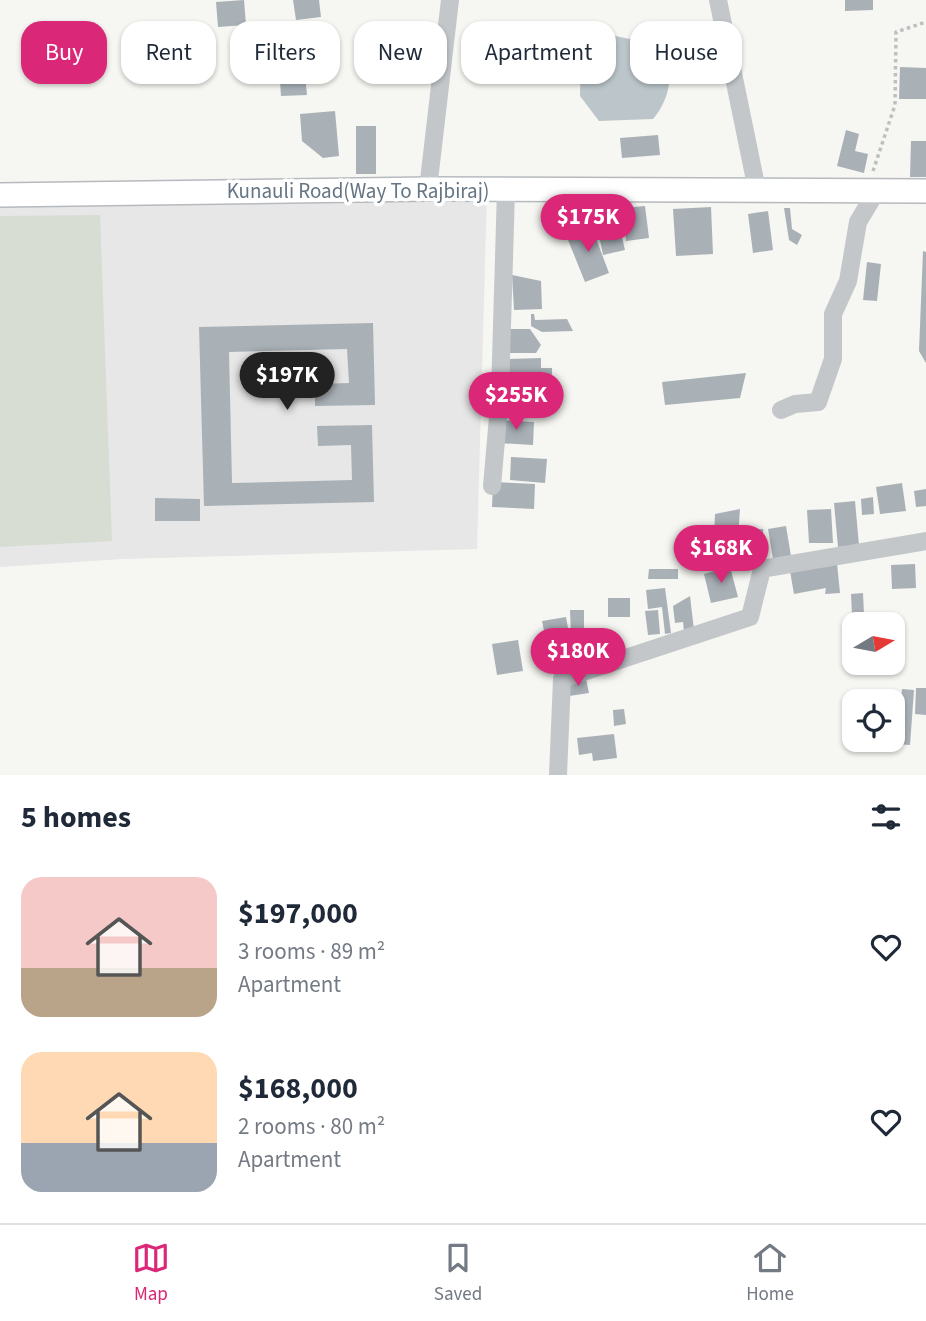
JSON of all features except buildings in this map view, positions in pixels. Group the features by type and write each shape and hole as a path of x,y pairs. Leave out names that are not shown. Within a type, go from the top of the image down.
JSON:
{"main road":[{"name":"Kunauli Road(Way To Rajbiraj)","path":"0,195 428,190 926,191"}],"street":[{"path":"428,190 450,0"},
{"path":"718,0 757,190"},
{"path":"492,486 500,394 506,190"},
{"path":"781,410 795,404 818,401 833,359 833,314 848,281 858,222 870,192"},
{"path":"558,775 562,679 750,617 762,569 926,541"}],"path":[{"path":"870,192 895,105 896,32 926,22"}],"shaded area":[{"path":"616,36 630,39 630,84 669,84 664,101 653,119 599,121 580,96 580,84 616,84"},
{"path":"487,190 477,549 122,559 0,567 0,195"},
{"path":"100,215 112,541 0,547 0,216"}]}
